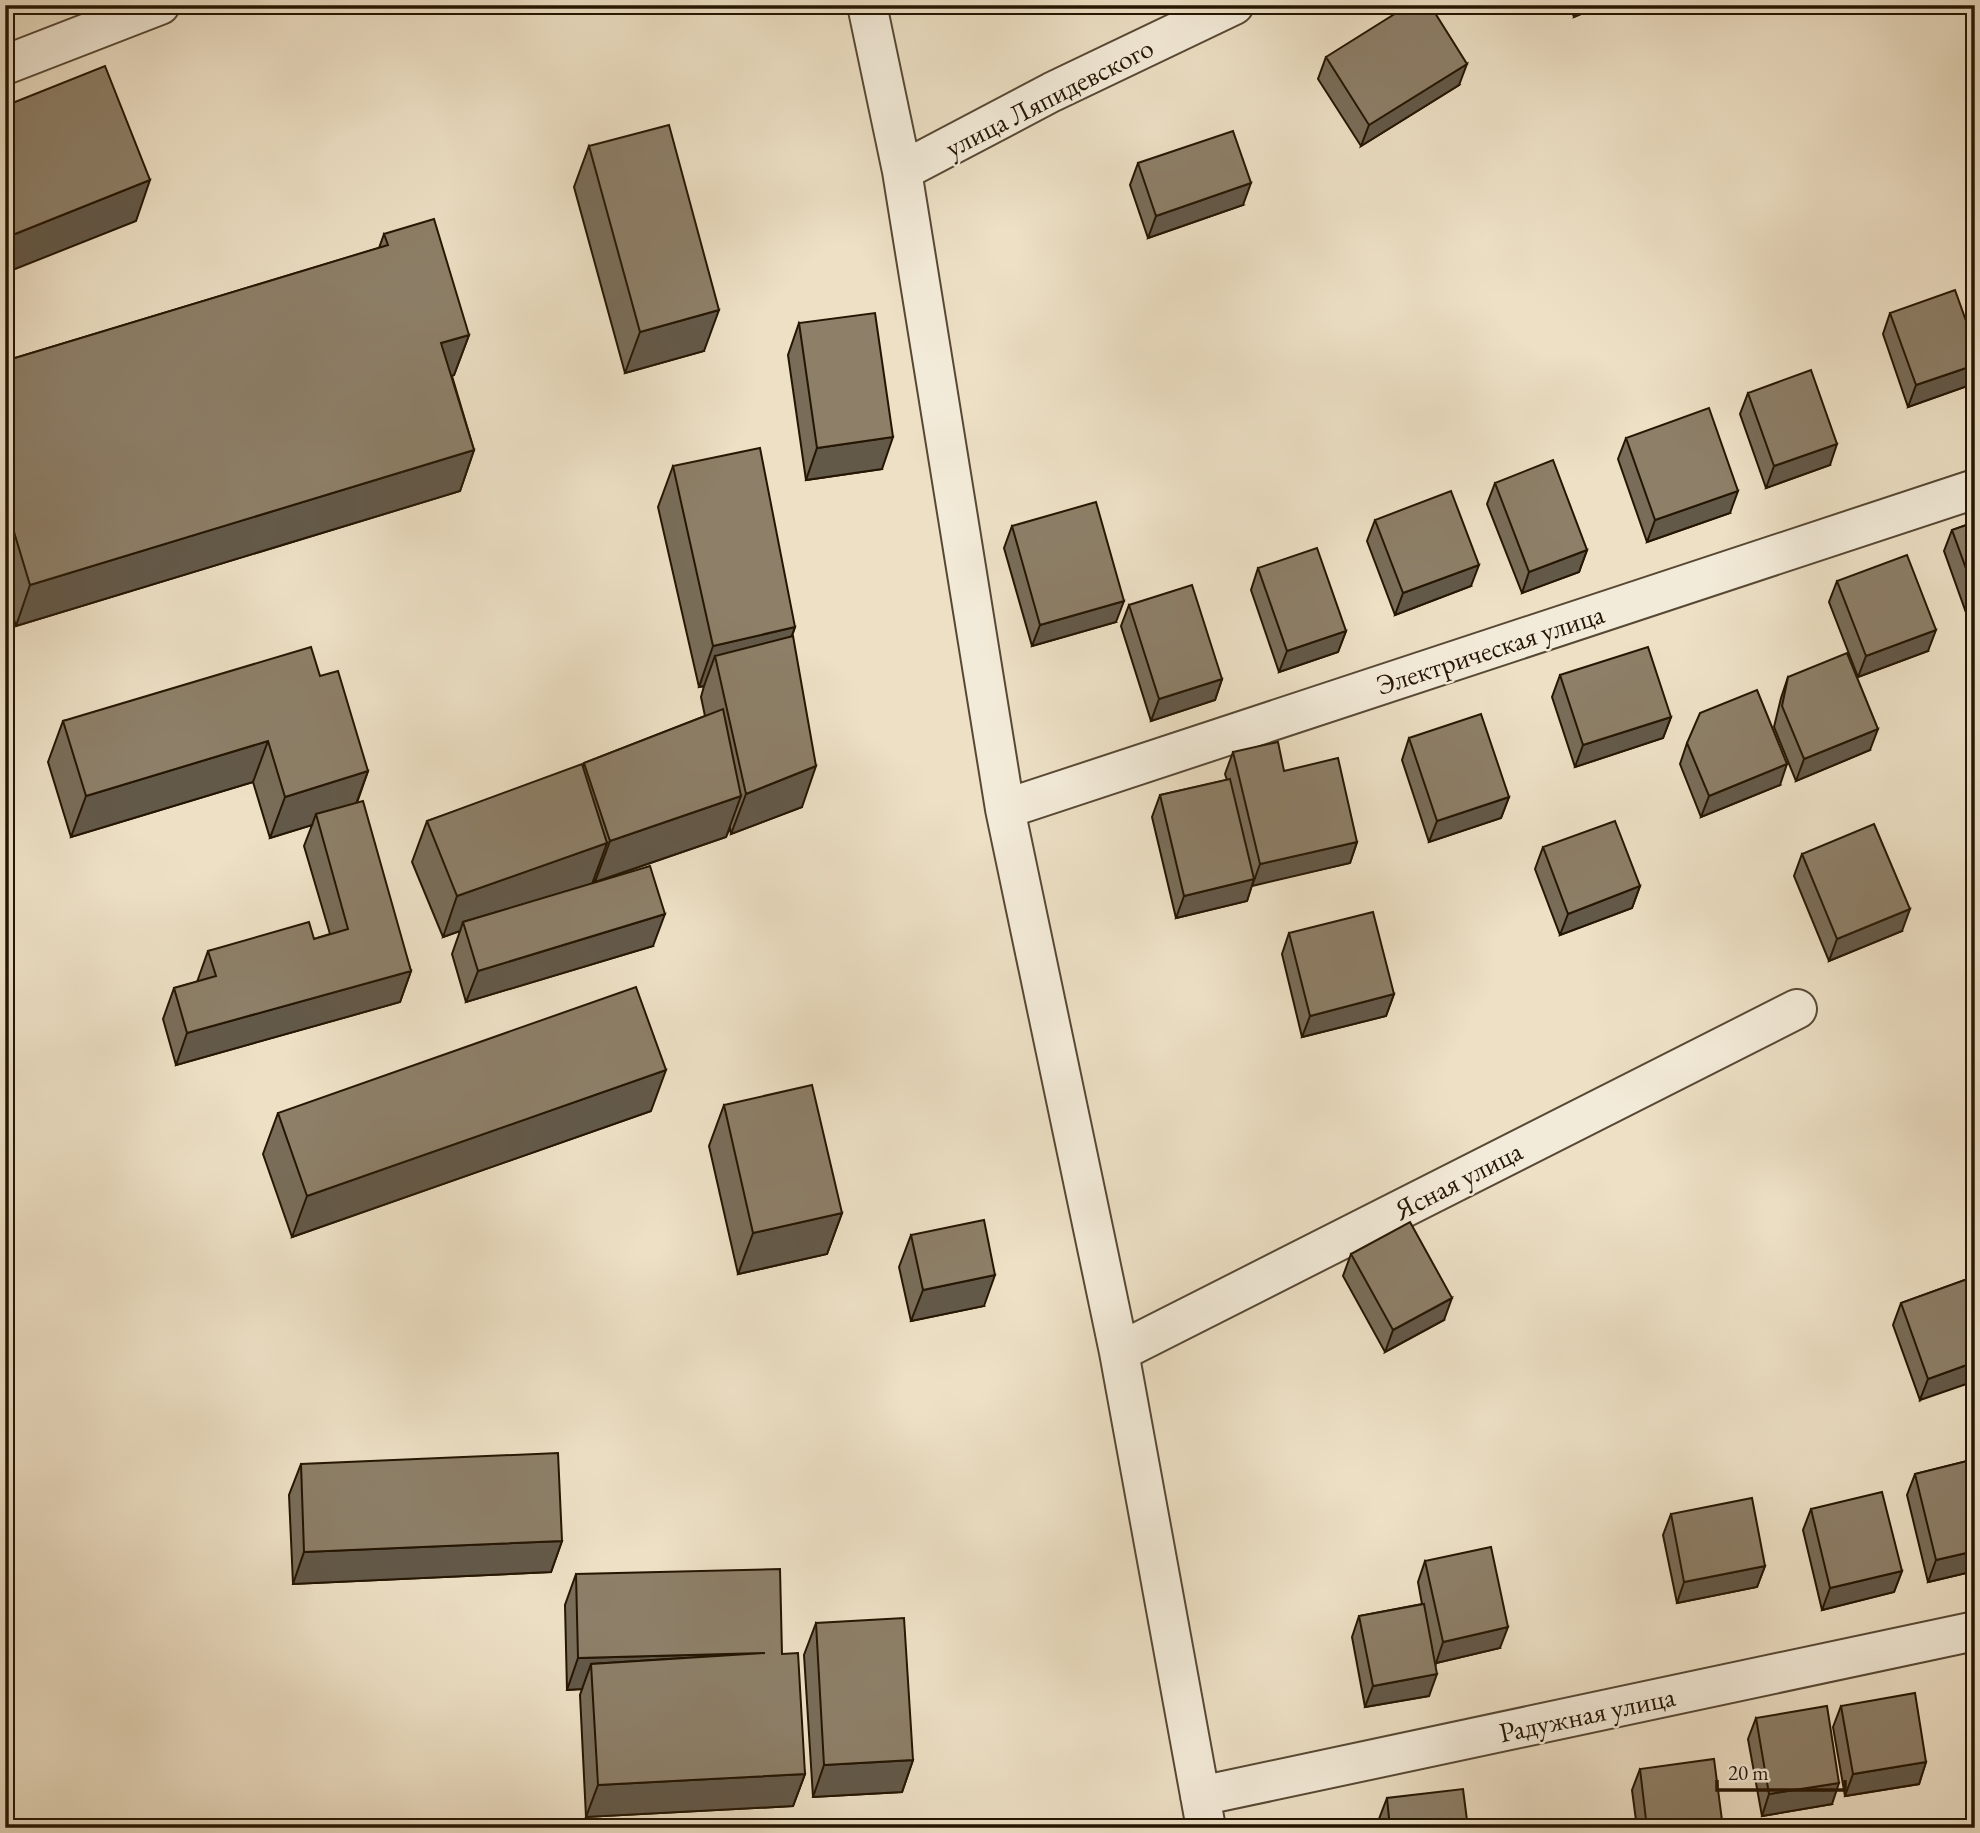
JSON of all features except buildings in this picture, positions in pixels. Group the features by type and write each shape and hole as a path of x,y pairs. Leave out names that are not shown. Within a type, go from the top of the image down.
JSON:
{"street":[{"path":"5,65 160,5"},
{"path":"867,5 902,171 1005,809 1119,1352 1203,1819"},
{"name":"улица Ляпидевского","path":"902,171 1052,92 1234,5"},
{"name":"Электрическая улица","path":"1005,809 1975,489"},
{"name":"Ясная улица","path":"1119,1352 1797,1009"},
{"name":"Радужная улица","path":"1203,1819 1975,1631"}]}
